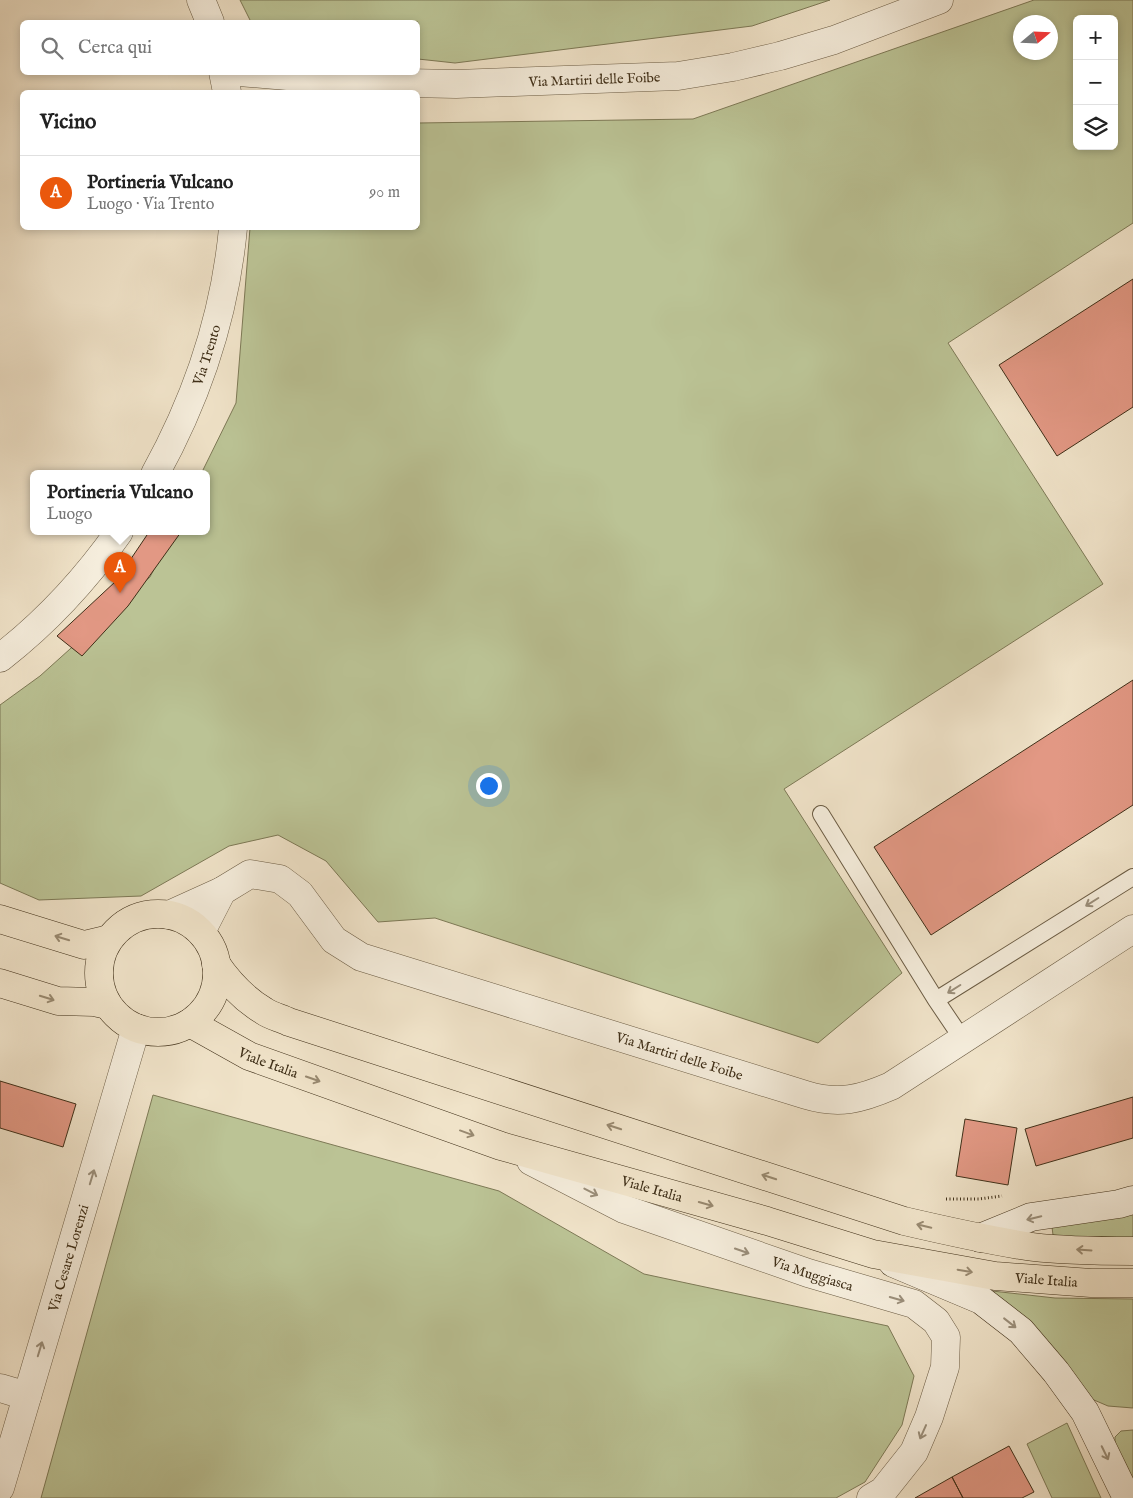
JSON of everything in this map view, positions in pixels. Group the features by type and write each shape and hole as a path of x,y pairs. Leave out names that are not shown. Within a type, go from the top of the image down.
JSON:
{"main road":[{"path":"216,964 216,980 212,997 203,1011 190,1022 175,1030 152,1032 136,1028 118,1017 108,1005 101,990 99,974 101,958 109,939 119,928 136,918 154,914 169,915 187,922 201,932 210,946 216,964 229,982 244,997 265,1012 289,1022 904,1221 980,1238 1033,1247 1098,1252 1133,1251"},
{"path":"0,919 84,945 109,939"},
{"path":"0,983 58,1001 94,1002 108,1005"},
{"name":"Viale Italia","path":"190,1022 248,1056 501,1146 767,1221 873,1254 995,1276 1091,1283 1133,1283"}],"street":[{"path":"201,0 209,20"},
{"name":"Via Martiri delle Foibe","path":"275,75 358,82 456,84 678,76 732,68 780,56 834,40 939,0"},
{"path":"224,75 227,90"},
{"name":"Via Trento","path":"157,470 185,416 202,368 223,297 233,230"},
{"path":"0,658 53,610 96,563 117,535"},
{"name":"Via Martiri delle Foibe","path":"169,915 222,891 250,874 280,879 300,894 334,940 361,956 819,1099 841,1100 867,1096 891,1086 1133,929"},
{"path":"201,932 222,891"},
{"name":"Via Cesare Lorenzi","path":"0,1488 136,1028"},
{"name":"Via Muggiasca","path":"501,1146 624,1209 808,1274 914,1304 936,1321 946,1337 945,1367 929,1417 914,1452 883,1491 871,1498"},
{"path":"980,1238 1031,1217 1119,1204 1133,1200"},
{"path":"873,1254 981,1300 1021,1331 1056,1372 1085,1412 1127,1498"},
{"path":"0,1388 27,1396"}],"lane":[{"path":"821,814 936,1000 963,1040"},
{"path":"936,1000 1133,876"}],"path":[{"path":"945,1199 979,1199 1007,1195"}],"green space":[{"path":"240,0 830,0 752,26 455,63 420,59 420,20 250,20"},
{"path":"1034,0 1133,0 1133,223 948,343 1103,584 784,789 902,973 818,1043 435,918 378,922 326,861 278,835 229,846 141,896 39,900 0,883 0,705 40,676 150,577 171,535 210,535 210,470 203,470 236,403 250,230 420,230 420,123 693,119"},
{"path":"153,1095 499,1191 644,1274 888,1326 914,1376 902,1425 865,1482 836,1498 41,1498"},
{"path":"1133,1212 1133,1238 1109,1241 1053,1235 1052,1227"},
{"path":"992,1291 1055,1298 1133,1299 1133,1408 1108,1406 1087,1397 989,1297"},
{"path":"1067,1423 1101,1498 1052,1498 1027,1444"},
{"path":"1133,1430 1133,1498 1115,1447 1115,1437 1121,1431"}],"building":[{"path":"1133,279 1133,407 1057,456 999,365"},
{"path":"147,535 179,535 128,606 82,656 57,636 116,581"},
{"path":"1133,680 1133,805 931,935 874,847"},
{"path":"0,1081 76,1104 63,1147 0,1128"},
{"path":"1133,1097 1133,1138 1036,1166 1025,1129"},
{"path":"965,1119 1017,1128 1008,1185 956,1176"},
{"path":"1009,1446 1034,1492 1022,1498 963,1498 952,1477"},
{"path":"952,1477 963,1498 915,1498"}],"place":[{"name":"Portineria Vulcano","path":"120,593"}]}
